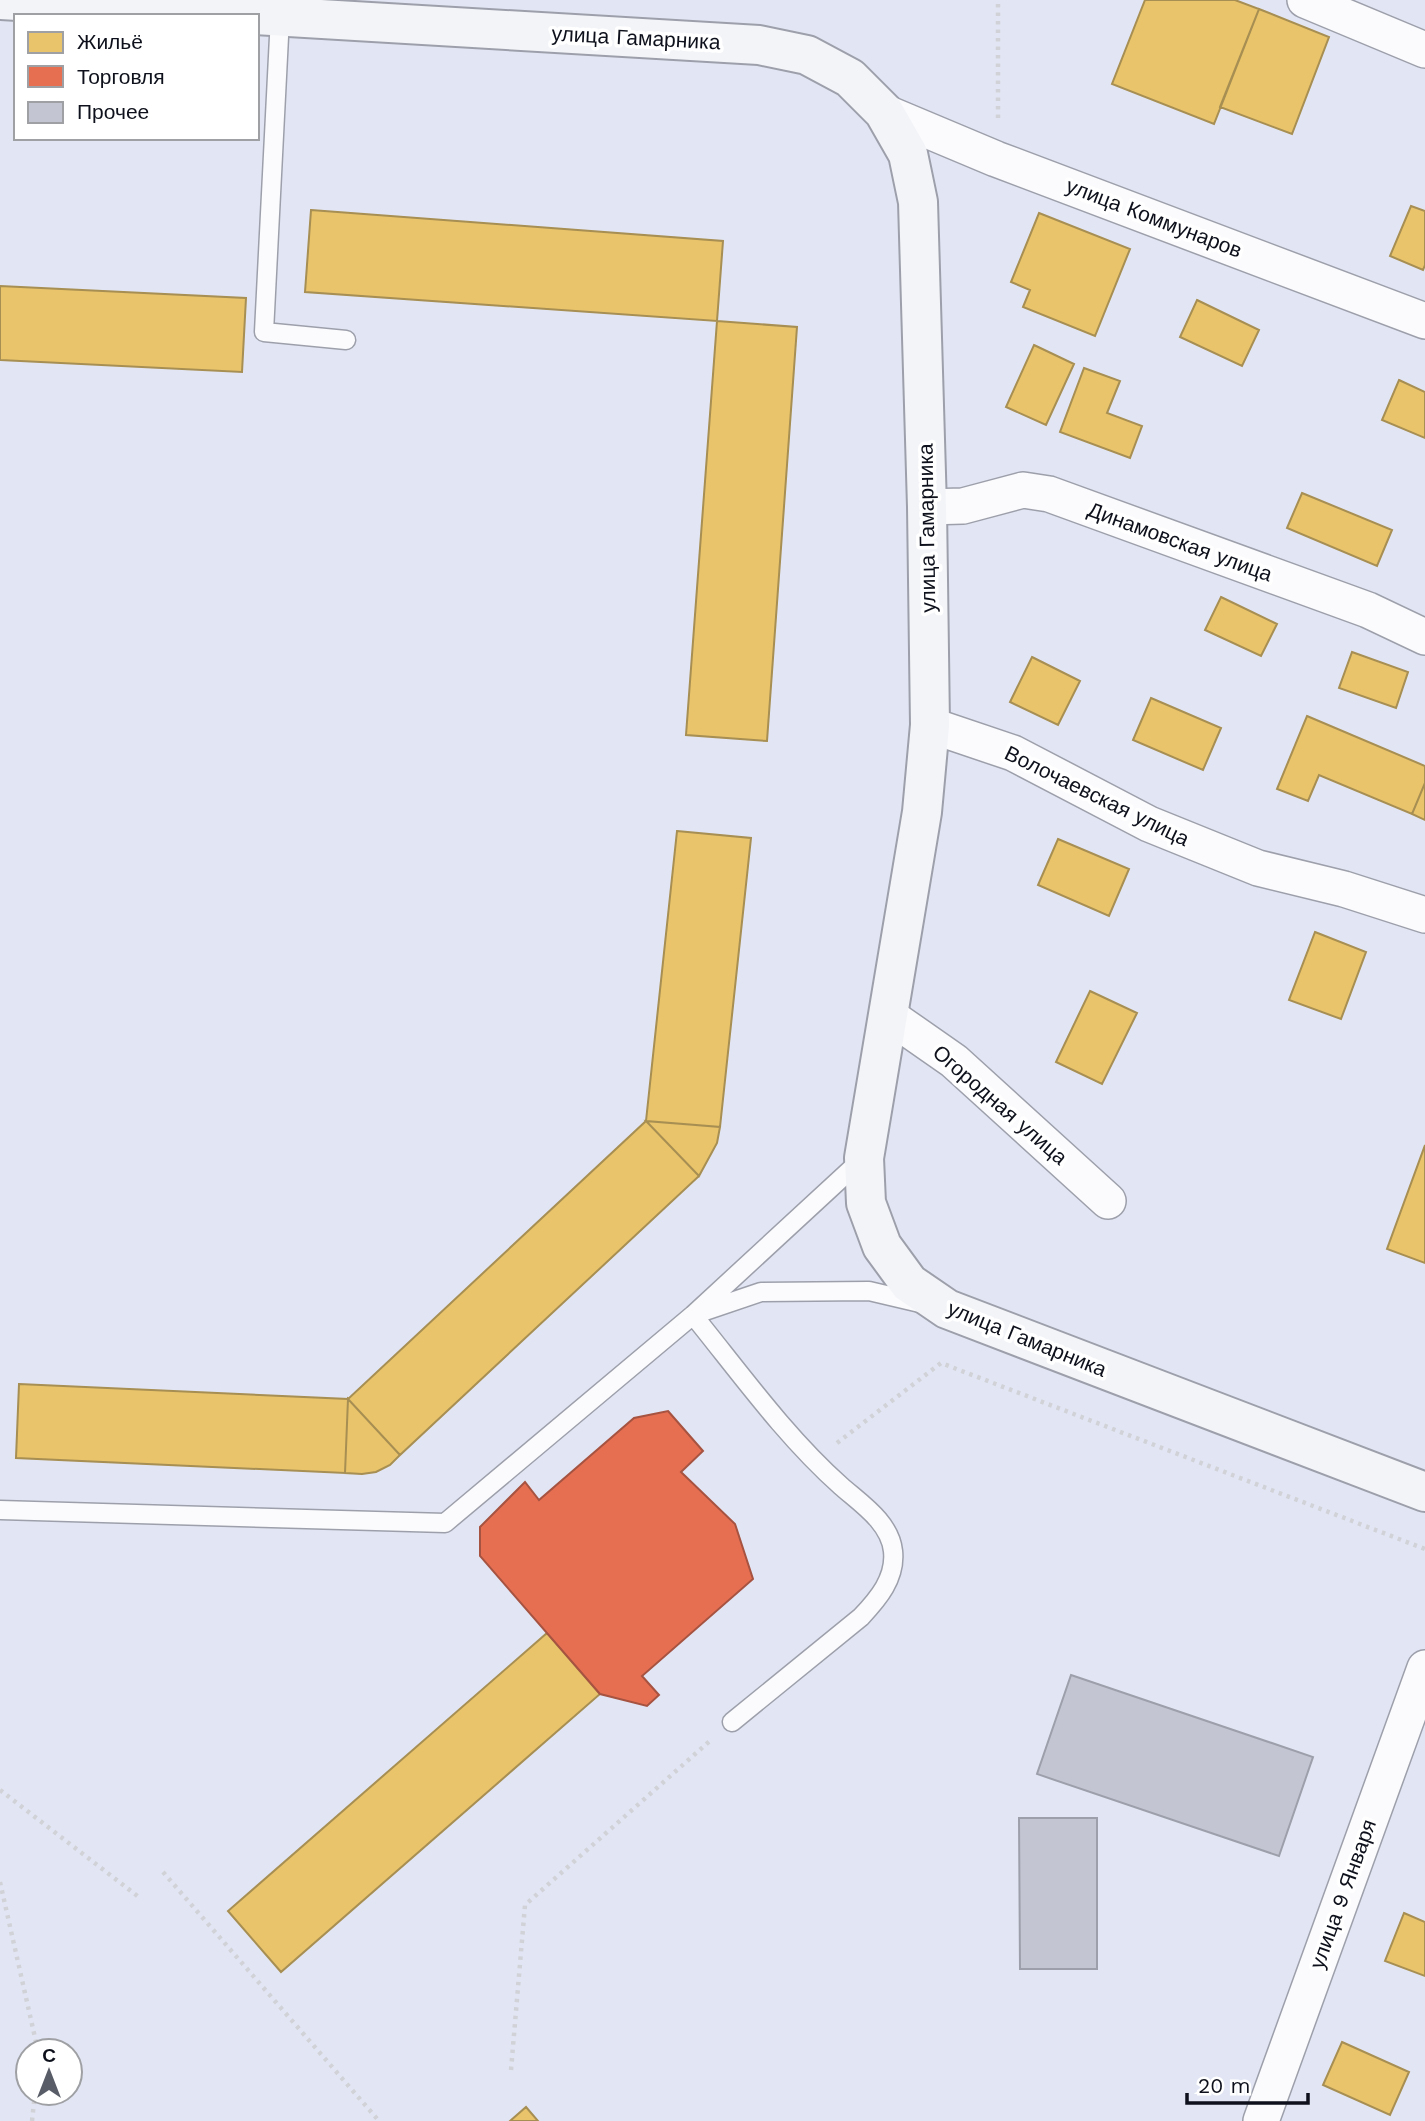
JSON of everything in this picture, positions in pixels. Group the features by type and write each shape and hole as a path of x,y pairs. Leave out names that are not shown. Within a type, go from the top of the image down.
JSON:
{"street":[{"name":"улица Гамарника","path":"0,0 231,14"},
{"path":"1305,0 1425,50"},
{"name":"улица Гамарника","path":"259,16 760,45 807,55 828,66 850,78 884,112 908,155 918,202 928,508 930,725 922,812 864,1158 866,1203 882,1246 909,1283 947,1309 1425,1492"},
{"name":"улица Коммунаров","path":"884,112 996,159 1425,321"},
{"name":"Динамовская улица","path":"928,508 963,506 1023,490 1049,494 1368,610 1425,637"},
{"name":"Волочаевская улица","path":"930,725 1013,753 1149,824 1258,868 1344,889 1425,915"},
{"name":"Огородная улица","path":"888,1015 954,1061 1108,1201"},
{"name":"улица 9 Января","path":"1261,2121 1425,1668"}],"lane":[{"path":"280,17 264,332 346,340"},
{"path":"0,1510 445,1523 693,1315 864,1158"},
{"path":"693,1315 761,1292 869,1291 947,1309"},
{"path":"693,1315 813,1462 878,1519 890,1538 893,1550 888,1581 878,1599 862,1617 732,1722"}],"path":[{"path":"996,159 998,0"},
{"path":"813,1462 941,1363 1425,1549"},
{"path":"511,2070 525,1905 732,1722"},
{"path":"0,1790 140,1898"},
{"path":"163,1872 379,2121"},
{"path":"0,1882 35,2037"}],"building: Жильё":[{"path":"1145,0 1235,0 1259,9 1214,124 1112,84"},
{"path":"1259,9 1329,37 1292,134 1220,107"},
{"path":"1411,206 1425,211 1423,270 1390,256"},
{"path":"311,210 723,241 717,321 305,292"},
{"path":"1039,213 1130,249 1095,336 1023,307 1030,290 1011,282"},
{"path":"0,286 246,298 242,372 0,360"},
{"path":"1197,300 1259,330 1242,366 1180,337"},
{"path":"717,321 797,327 767,741 686,735"},
{"path":"1034,345 1074,364 1046,425 1006,407"},
{"path":"1084,368 1120,381 1107,413 1142,426 1130,458 1060,432"},
{"path":"1399,380 1425,392 1425,438 1382,420"},
{"path":"1302,493 1392,530 1377,566 1287,528"},
{"path":"1221,597 1277,624 1261,656 1205,630"},
{"path":"1352,652 1408,672 1396,708 1339,688"},
{"path":"1032,657 1080,681 1058,725 1010,702"},
{"path":"1151,698 1221,728 1203,770 1133,740"},
{"path":"1307,716 1425,766 1425,783 1412,814 1319,775 1308,801 1277,789"},
{"path":"1425,783 1425,820 1412,814"},
{"path":"677,831 751,838 720,1127 646,1121"},
{"path":"1058,839 1129,869 1109,916 1038,885"},
{"path":"1315,932 1366,952 1341,1019 1289,1000"},
{"path":"1090,991 1137,1013 1102,1084 1056,1062"},
{"path":"646,1121 699,1176 400,1455 348,1399"},
{"path":"646,1121 720,1127 717,1143 699,1176"},
{"path":"1425,1145 1425,1263 1387,1249"},
{"path":"19,1384 348,1399 345,1473 16,1458"},
{"path":"348,1399 400,1455 390,1465 376,1472 345,1473"},
{"path":"547,1633 600,1694 281,1972 228,1911"},
{"path":"1404,1913 1425,1922 1425,1976 1385,1961"},
{"path":"1342,2042 1409,2072 1390,2115 1323,2085"},
{"path":"526,2107 538,2121 510,2121"}],"building: Торговля":[{"path":"668,1411 703,1451 681,1472 735,1524 753,1579 642,1676 659,1695 647,1706 600,1694 480,1556 480,1527 525,1482 539,1500 634,1418"}],"building: Прочее":[{"path":"1071,1675 1313,1757 1279,1856 1037,1774"},
{"path":"1019,1818 1097,1818 1097,1969 1020,1969"}]}
